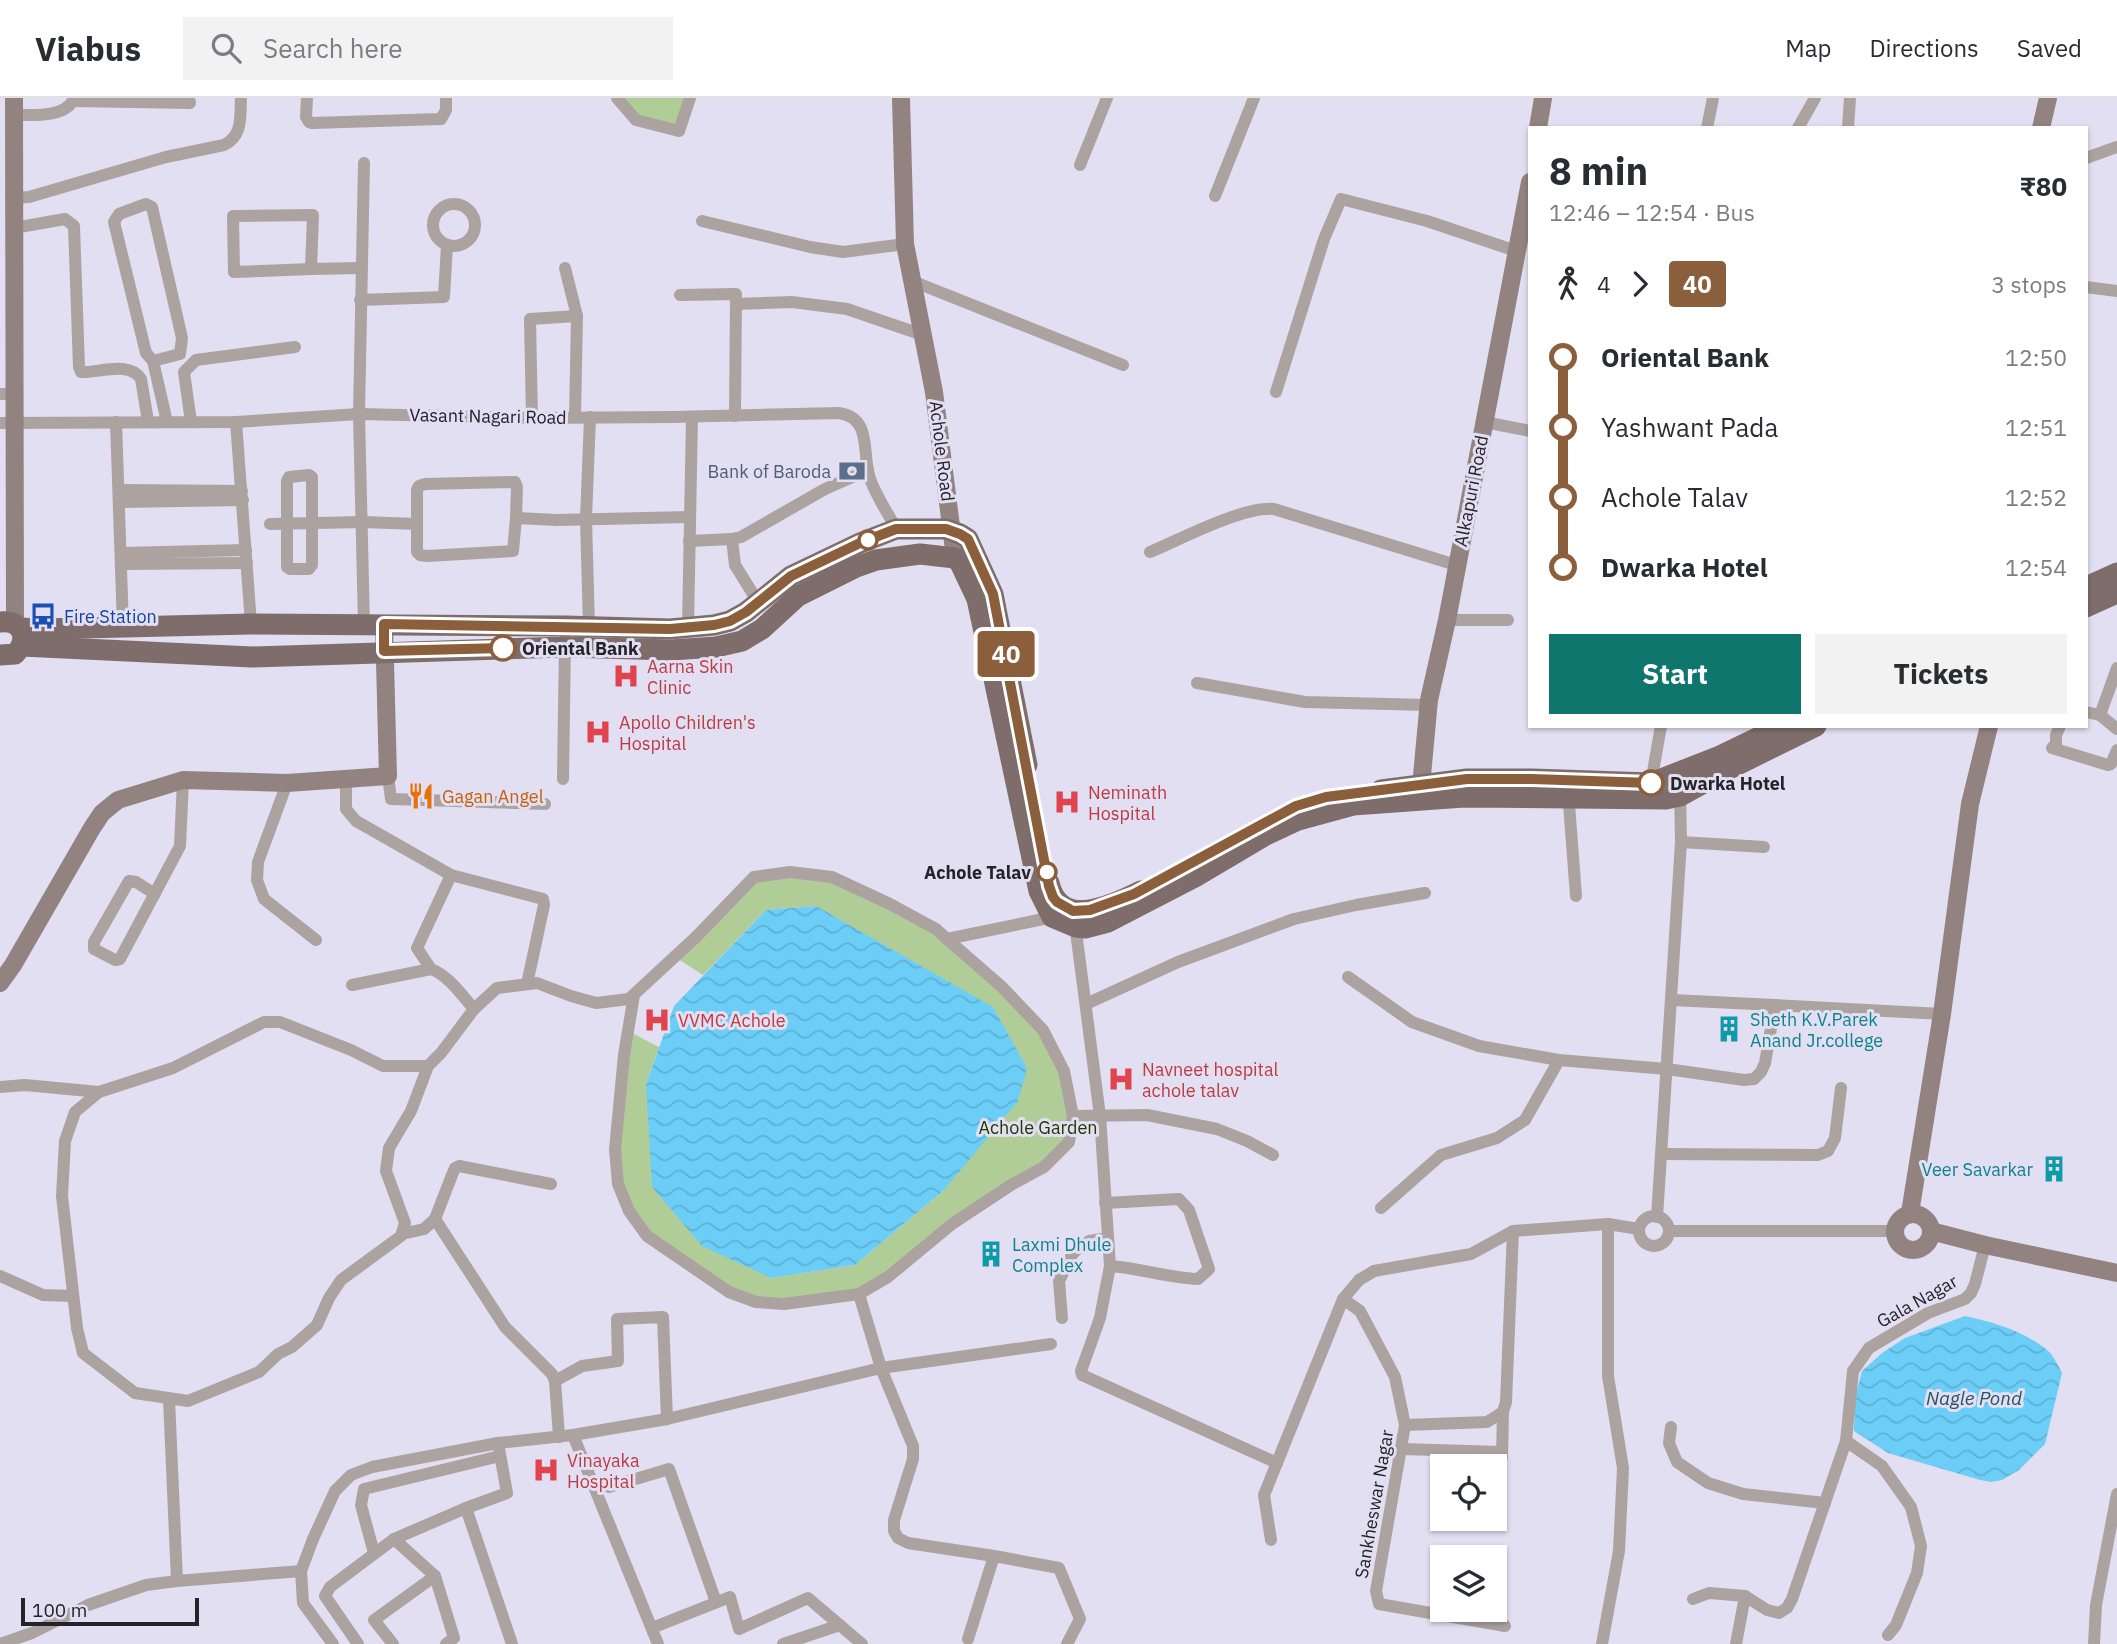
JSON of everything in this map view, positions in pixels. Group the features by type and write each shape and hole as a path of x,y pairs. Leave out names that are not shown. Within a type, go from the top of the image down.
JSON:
{"main road":[{"path":"14,630 252,657 384,651 565,636 589,627 670,629 714,625 730,621 791,576 896,529 929,528 960,535"},
{"name":"Achole Road","path":"960,535 993,594 1049,886 1053,897 1075,919"},
{"path":"14,630 251,624 374,625 565,636 671,650 716,647 742,641 762,629 798,596 856,567 876,560 920,554 956,558"},
{"name":"Achole Road","path":"956,558 977,599 1039,891 1052,917"},
{"path":"2088,586 2117,573"},
{"path":"2088,606 2117,593"},
{"path":"0,655 15,654 14,630"},
{"path":"1568,790 1651,783 1778,728"},
{"path":"1052,917 1075,919 1090,910 1134,894 1296,806 1326,797 1420,792 1467,779 1532,779 1568,790 1665,799 1680,796 1812,728"}],"street":[{"path":"14,630 7,394 14,228 14,107 63,111 74,99 190,103 190,98"},
{"path":"14,198 29,197 166,157 224,145 232,141 240,125 241,98"},
{"path":"307,98 306,117 312,123 441,119 446,110 446,98"},
{"path":"617,98 636,120 679,131 690,98"},
{"name":"Achole Road","path":"901,98 905,244 960,535 956,558"},
{"path":"1080,165 1107,98"},
{"path":"1215,196 1254,98"},
{"path":"1538,126 1543,98"},
{"path":"1707,126 1713,98"},
{"path":"1799,126 1815,98"},
{"path":"1848,126 1850,98"},
{"path":"2041,126 2048,98"},
{"path":"2088,157 2117,147"},
{"path":"363,163 359,414 363,522 374,625 384,651 391,799 545,804"},
{"name":"Alkapuri Road","path":"1420,792 1429,705 1528,193"},
{"path":"1276,392 1324,239 1341,199 1427,221 1516,251"},
{"path":"153,362 180,354 182,338 152,207 146,204 119,214 114,222 146,353 153,362 167,422"},
{"path":"311,268 313,215 233,216 234,272 361,268"},
{"path":"14,228 65,219 74,226 79,367 81,372 130,369 137,373 141,379 148,421"},
{"path":"702,221 810,247 843,252 905,244"},
{"path":"360,300 444,297 447,245"},
{"path":"565,268 577,316 575,417"},
{"path":"912,281 1124,365"},
{"path":"2088,287 2117,291"},
{"path":"680,295 736,294 735,416"},
{"path":"736,304 792,302 847,309 923,335"},
{"path":"532,418 530,319 577,316"},
{"path":"191,422 184,372 189,365 196,360 295,347"},
{"name":"Vasant Nagari Road","path":"7,423 236,422 359,414 532,418 849,414 857,420 863,432 869,476 896,529"},
{"path":"589,627 586,519 590,417"},
{"path":"688,627 692,417"},
{"path":"116,422 124,628"},
{"path":"236,422 251,624"},
{"path":"1485,422 1528,431"},
{"path":"689,541 732,540 842,481 869,470"},
{"path":"309,475 312,477 313,523 312,565 309,569 287,567 287,524 288,478 309,475"},
{"path":"515,482 516,518 513,551 421,555 417,552 419,486 515,482"},
{"path":"120,496 242,495"},
{"path":"1150,552 1242,513 1261,508 1274,509 1456,565"},
{"path":"516,518 690,517"},
{"path":"270,524 416,524"},
{"path":"732,540 735,565 758,602"},
{"path":"122,559 246,556"},
{"path":"1447,620 1508,620"},
{"path":"563,779 565,636"},
{"path":"2100,715 2117,668"},
{"path":"1198,683 1305,702 1429,705"},
{"path":"2088,712 2100,715 2117,729"},
{"path":"1651,783 1661,728"},
{"path":"1910,1213 1942,1014 1970,804 1989,728"},
{"path":"2059,728 2056,744 2052,748 2108,765 2117,750"},
{"path":"1657,1217 1681,842 1680,772"},
{"path":"0,983 102,813 117,800 183,780 287,783 388,776"},
{"path":"346,779 346,809 356,821 451,875 543,899 527,984"},
{"path":"155,894 136,882 128,881 94,942 94,948 115,960 120,959 155,894 180,846 183,780"},
{"path":"287,783 258,862 257,880 264,899 316,940"},
{"path":"1568,790 1576,895"},
{"path":"1681,842 1764,847"},
{"path":"402,1234 405,1223 386,1171 389,1148 411,1111 428,1066 474,1009 497,988 537,983 596,1003 629,999 696,937 754,877 790,873 832,877 936,929 1001,986 1043,1030 1064,1071 1073,1116 1069,1142 1044,1167 952,1224 888,1277 859,1294 784,1304 756,1302 729,1292 647,1236 629,1211 618,1184 615,1149 624,1055 634,995"},
{"path":"431,969 417,948 451,875"},
{"path":"1086,1004 1178,962 1294,919 1425,893"},
{"path":"947,939 1052,917"},
{"path":"1075,919 1100,1116 1110,1266 1100,1318 1081,1371 1082,1375 1278,1463"},
{"path":"352,985 431,969 446,977 474,1009"},
{"path":"1348,977 1412,1022 1479,1046 1559,1060 1667,1069 1744,1080 1754,1079 1765,1063 1775,1005"},
{"path":"1672,1000 1942,1014"},
{"path":"428,1066 383,1066 351,1050 280,1022 271,1021 264,1022 173,1068 99,1092 75,1112 65,1141 62,1196 77,1328 83,1353 135,1393 188,1401 248,1378 259,1372 278,1354 292,1347 317,1325 329,1298 341,1280 402,1234 424,1229 435,1219 455,1168 459,1166 551,1184"},
{"path":"1381,1208 1441,1154 1497,1138 1525,1120 1559,1060"},
{"path":"0,1087 25,1085 99,1092"},
{"path":"1662,1154 1818,1155 1828,1151 1835,1138 1841,1088"},
{"path":"1073,1116 1147,1115 1217,1129 1273,1155"},
{"path":"1105,1203 1179,1199 1189,1210 1209,1269 1198,1279 1110,1266"},
{"path":"1910,1213 1927,1220 1931,1231 1927,1243 1912,1250 1898,1242 1895,1231 1899,1220 1910,1213"},
{"path":"1657,1217 1665,1222 1669,1231 1666,1240 1653,1246 1644,1242 1639,1229 1644,1220 1657,1217"},
{"path":"435,1219 505,1327 552,1374 555,1381 559,1437"},
{"path":"1271,1540 1264,1495 1343,1299 1359,1280 1374,1271 1471,1254 1513,1231 1608,1224 1639,1229"},
{"path":"1602,1644 1619,1550 1623,1468 1608,1376 1608,1224"},
{"path":"1401,1449 1502,1455 1513,1231"},
{"path":"1669,1231 1895,1231"},
{"path":"1931,1231 2117,1273"},
{"path":"1062,1318 1059,1281 1073,1253 1089,1241 1108,1238"},
{"name":"Gala Nagar","path":"1745,1596 1767,1610 1779,1613 1787,1608 1846,1441 1853,1371 1869,1348 1928,1313 1965,1299 1975,1284 1985,1245"},
{"path":"0,1276 43,1295 73,1296"},
{"path":"859,1294 881,1368 913,1447 913,1460 894,1520 894,1531 898,1538 908,1543 1059,1568 1080,1619 1067,1644"},
{"path":"1343,1299 1360,1311 1395,1377 1405,1425"},
{"path":"555,1381 582,1366 618,1361 617,1319 663,1317 667,1419"},
{"path":"333,1644 303,1603 301,1571 335,1491 351,1475 372,1466 499,1449 667,1419 881,1368 1051,1344"},
{"path":"169,1399 177,1581"},
{"name":"Sankheswar Nagar","path":"1503,1412 1487,1422 1405,1425 1376,1591 1379,1604 1505,1626"},
{"path":"1423,1450 1424,1424"},
{"path":"1671,1427 1669,1443 1677,1462 1707,1483 1743,1494 1825,1503"},
{"path":"573,1435 658,1644"},
{"path":"1846,1441 1882,1466 1911,1507 1921,1546 1917,1573 1896,1625 1888,1635"},
{"path":"358,1644 325,1596 330,1587 394,1539 466,1507 507,1493 499,1449"},
{"path":"374,1553 361,1505 363,1489 499,1449"},
{"path":"609,1487 669,1469 716,1602"},
{"path":"2094,1644 2096,1605 2117,1494"},
{"path":"466,1507 512,1644"},
{"path":"394,1539 435,1576 453,1642"},
{"path":"968,1639 995,1556"},
{"path":"0,1644 32,1633 88,1605 146,1586 301,1571"},
{"path":"393,1644 374,1620 435,1576"},
{"path":"1693,1599 1709,1592 1745,1596 1736,1644"},
{"path":"652,1629 730,1597 742,1644"},
{"path":"739,1629 808,1598 862,1644"},
{"path":"783,1644 840,1625"}],"green space":[{"path":"624,98 685,98 676,125 638,115"},
{"name":"Achole Garden","path":"754,877 832,877 936,929 1043,1030 1066,1081 1069,1142 859,1294 756,1302 647,1236 629,1211 615,1149 632,1033 659,1047 646,1084 771,1278 855,1265 944,1190 816,906 766,910 703,975 675,957"}],"water":[{"path":"816,906 993,1007 1027,1068 1018,1101 944,1190 855,1265 771,1278 702,1246 652,1187 646,1084 674,1006 766,910"},
{"name":"Nagle Pond","path":"1965,1316 1997,1324 2038,1343 2049,1352 2062,1373 2045,1444 2019,1470 2002,1480 1980,1480 1888,1453 1854,1431 1855,1398 1862,1371 1882,1353 1905,1338"}],"bus line":[{"name":"40","path":"503,648 384,651 384,624 670,629 714,625 730,621 746,612 791,576 860,543 896,529 952,530 968,539 993,594 1049,886 1057,902 1073,911 1090,910 1134,894 1296,806 1326,797 1467,779 1651,783"}],"place":[{"name":"Bank of Baroda","path":"852,471"},
{"name":"Fire Station","path":"43,616"},
{"name":"Oriental Bank","path":"503,648"},
{"name":"Aarna Skin Clinic","path":"626,676"},
{"name":"Apollo Children's Hospital","path":"598,732"},
{"name":"Dwarka Hotel","path":"1651,783"},
{"name":"Gagan Angel","path":"421,796"},
{"name":"Neminath Hospital","path":"1067,802"},
{"name":"Achole Talav","path":"1047,872"},
{"name":"VVMC Achole","path":"657,1020"},
{"name":"Sheth K.V.Parek Anand Jr.college","path":"1729,1029"},
{"name":"Navneet hospital achole talav","path":"1121,1079"},
{"name":"Veer Savarkar","path":"2054,1169"},
{"name":"Laxmi Dhule Complex","path":"991,1254"},
{"name":"Vinayaka Hospital","path":"546,1470"}]}
